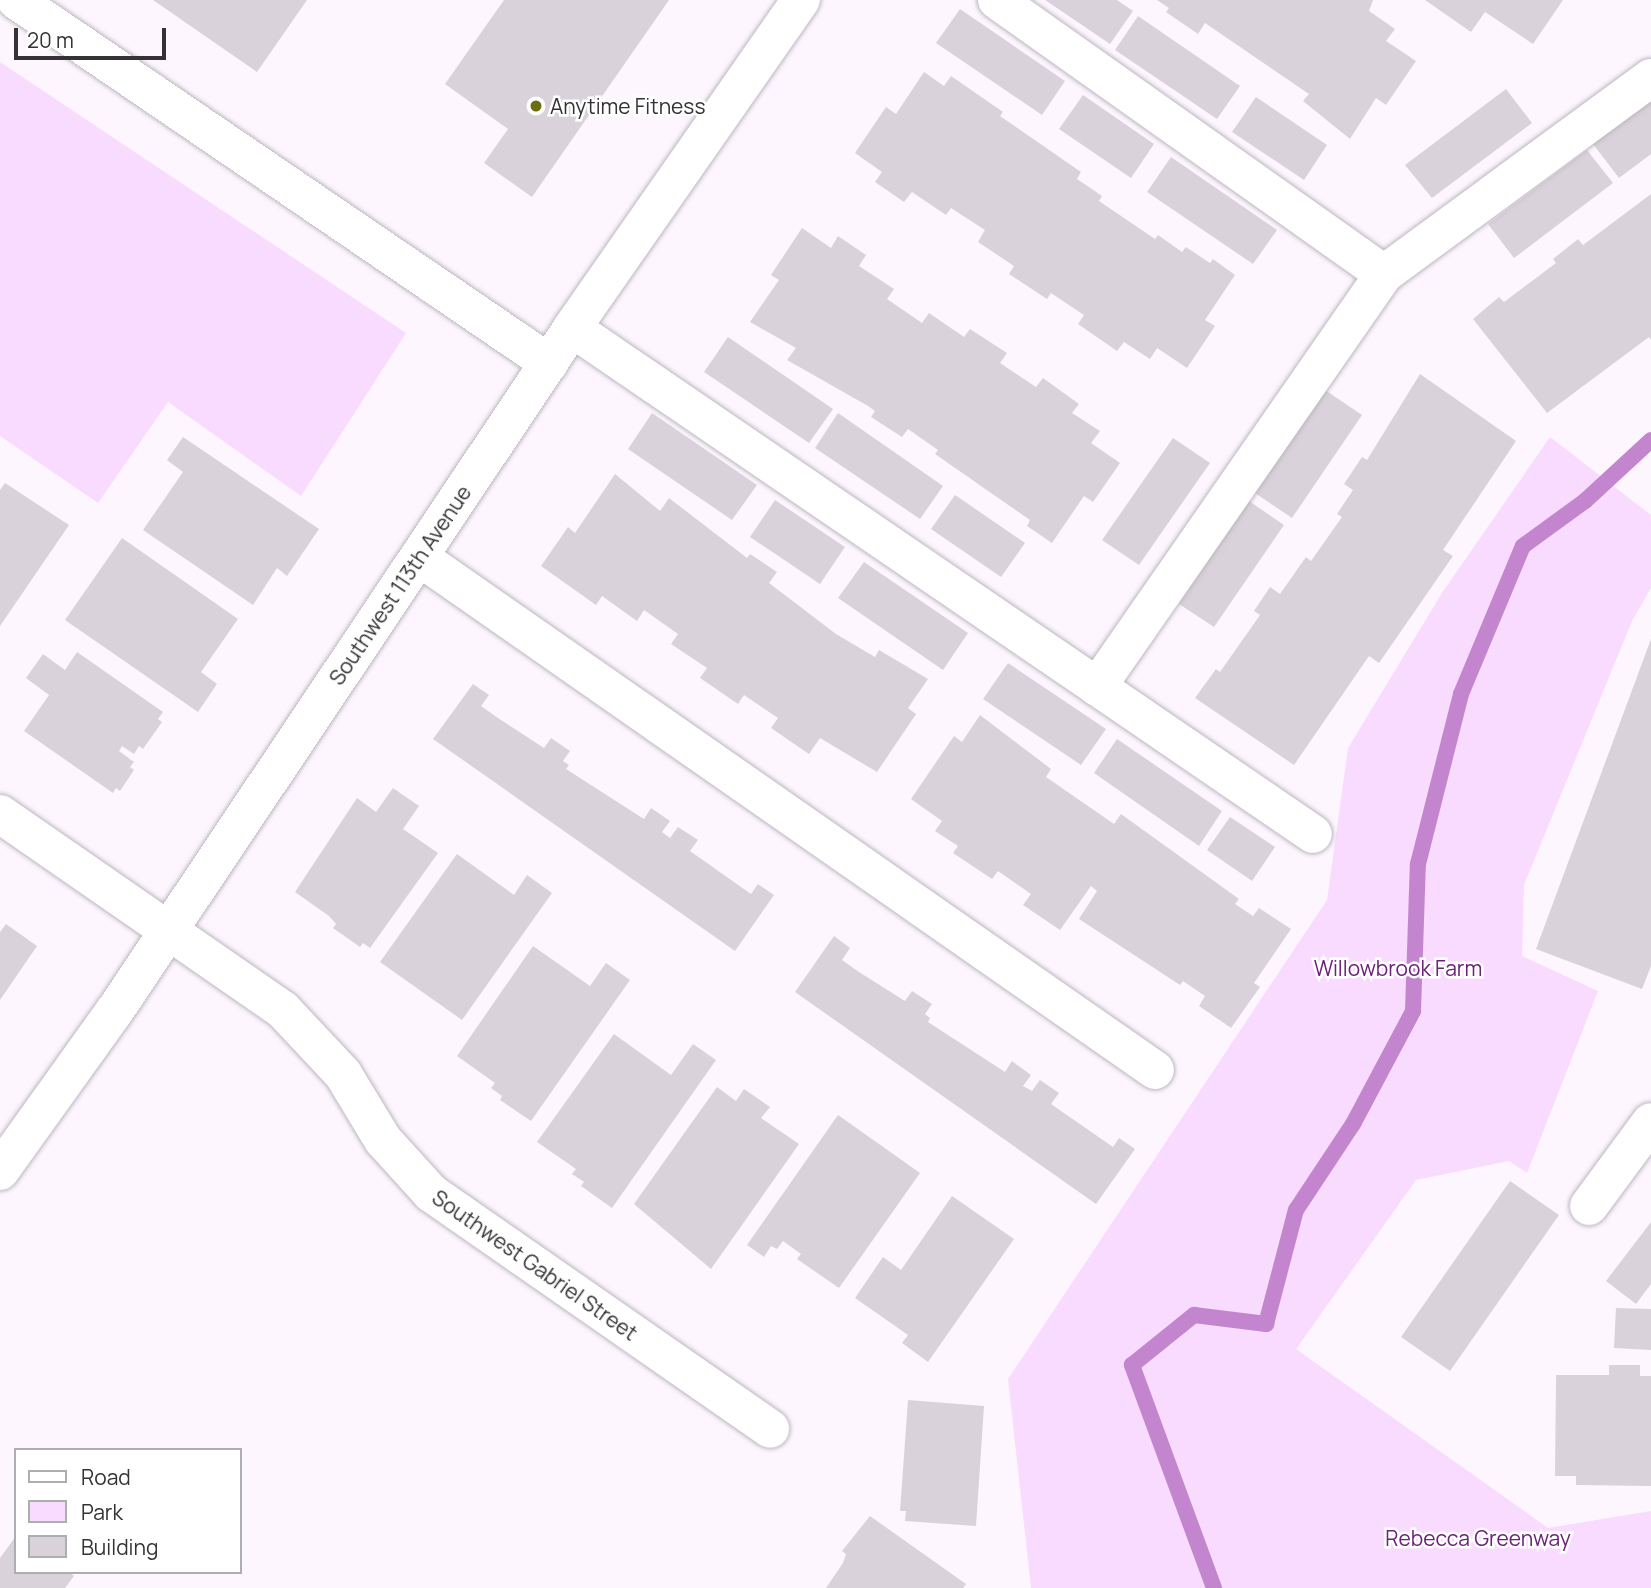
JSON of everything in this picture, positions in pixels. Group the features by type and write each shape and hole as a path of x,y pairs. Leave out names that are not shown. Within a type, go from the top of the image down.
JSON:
{"street":[{"path":"16,0 549,363"},
{"name":"Southwest 113th Avenue","path":"0,1171 168,931 572,328 801,0"},
{"path":"997,0 1384,274"},
{"path":"1097,687 1384,274 1651,78"},
{"path":"572,328 1313,834"},
{"path":"419,556 1155,1070"},
{"name":"Southwest Gabriel Street","path":"0,814 252,987 308,1033 343,1074 383,1140 431,1192 770,1429"},
{"path":"1589,1206 1651,1122"}],"green space":[{"path":"0,62 406,333 301,496 168,402 98,503 0,436"},
{"path":"1550,437 1651,515 1651,588 1632,621 1524,885 1522,956 1598,991 1527,1173 1509,1161 1416,1180 1296,1349 1548,1528 1651,1511 1651,1588 1031,1588 1008,1379 1327,900 1348,748 1442,593"}],"building":[{"path":"153,0 307,0 257,72"},
{"name":"Anytime Fitness","path":"504,0 669,0 532,197 484,163 508,129 445,84"},
{"path":"1045,0 1117,0 1133,11 1110,44"},
{"path":"1157,0 1373,0 1369,11 1395,29 1386,41 1416,61 1386,105 1376,98 1350,139 1303,101 1309,94 1205,23 1198,34 1166,12 1169,8"},
{"path":"1425,0 1563,0 1533,44 1485,12 1471,32"},
{"path":"960,9 1065,81 1042,115 936,43"},
{"path":"1138,16 1240,86 1217,119 1115,50"},
{"path":"924,72 944,86 951,76 1003,112 1000,116 1081,172 1077,179 1102,196 1099,201 1155,239 1158,235 1182,252 1186,247 1210,263 1213,259 1235,275 1205,320 1215,326 1187,368 1157,348 1150,359 1124,342 1117,351 1078,324 1084,315 1051,293 1047,299 1009,274 1014,266 978,242 985,230 951,208 946,215 912,192 904,202 875,182 882,172 855,153 886,107 896,114"},
{"path":"1506,89 1532,123 1432,198 1405,165"},
{"path":"1083,95 1154,144 1131,178 1059,129"},
{"path":"1256,97 1327,145 1304,180 1232,132"},
{"path":"1651,101 1651,154 1619,178 1593,144"},
{"path":"1587,150 1613,183 1514,258 1488,224"},
{"path":"1171,157 1277,230 1253,264 1147,192"},
{"path":"1651,194 1651,340 1649,337 1547,413 1473,319 1499,297 1504,302 1556,263 1553,259 1578,239 1583,245"},
{"path":"802,228 831,248 838,236 866,255 859,266 894,289 887,299 922,323 929,313 964,337 970,329 1007,353 1000,363 1036,387 1043,378 1079,404 1072,413 1100,431 1091,443 1120,463 1093,502 1084,496 1052,543 1027,526 1030,520 935,454 938,450 908,429 902,437 871,417 875,411 868,406 787,360 796,348 750,322 779,280 771,275"},
{"path":"728,337 833,409 809,443 704,372"},
{"path":"1420,374 1516,441 1443,550 1453,556 1379,663 1369,656 1294,765 1195,698 1216,669 1220,672 1260,615 1254,611 1270,587 1280,594 1306,557 1311,561 1342,517 1337,514 1353,490 1344,484 1362,457 1367,460"},
{"path":"1325,390 1362,415 1292,518 1255,493"},
{"path":"652,413 757,485 732,520 628,449"},
{"path":"838,413 943,486 920,519 815,448"},
{"path":"183,437 319,529 287,576 277,568 253,605 143,530 183,472 167,460"},
{"path":"1173,438 1210,463 1139,565 1102,540"},
{"path":"615,474 660,511 669,498 747,558 750,554 777,572 769,583 836,634 875,657 879,650 928,679 908,708 916,714 877,772 820,738 809,754 771,728 778,718 744,695 738,704 700,678 707,668 671,644 678,634 644,610 637,621 602,596 596,605 541,566 568,527 575,533"},
{"path":"5,483 69,525 0,626 0,490"},
{"path":"955,495 1025,543 1001,577 931,529"},
{"path":"775,500 845,547 820,584 750,537"},
{"path":"1249,501 1284,525 1214,627 1179,604"},
{"path":"122,538 238,619 201,672 217,684 198,712 65,620"},
{"path":"864,562 968,633 943,670 838,598"},
{"path":"1651,639 1651,966 1642,989 1536,949"},
{"path":"77,652 163,712 158,719 162,722 143,749 139,746 134,754 122,746 119,751 134,762 130,767 134,770 120,791 116,788 113,793 24,731 49,695 26,678 43,654 65,670"},
{"path":"1008,663 1106,729 1081,765 983,699"},
{"path":"473,684 489,695 481,706 498,718 544,748 551,738 570,751 563,761 569,765 566,769 644,819 651,808 670,821 662,832 670,838 678,827 698,840 690,851 751,894 758,884 774,895 735,951 433,739"},
{"path":"980,715 1051,769 1046,777 1114,824 1121,814 1239,899 1235,904 1253,916 1259,908 1291,929 1254,983 1260,987 1231,1028 1199,1006 1205,996 1183,981 1180,985 1079,919 1097,891 1091,886 1060,930 1023,905 1031,894 998,871 992,879 953,853 958,846 935,831 942,821 911,799 954,736 962,742"},
{"path":"1117,739 1222,811 1199,846 1094,773"},
{"path":"393,788 419,806 403,829 438,853 370,948 363,943 360,947 333,928 336,924 329,916 295,892 357,798 376,812"},
{"path":"1230,817 1275,847 1252,881 1207,850"},
{"path":"457,854 514,895 527,875 552,893 462,1020 380,962"},
{"path":"6,924 37,946 0,1000 0,932"},
{"path":"834,936 850,948 842,960 859,972 905,1001 912,991 932,1004 925,1014 930,1018 928,1022 1005,1072 1012,1061 1031,1075 1023,1086 1032,1091 1040,1080 1059,1093 1051,1104 1113,1147 1119,1138 1135,1149 1096,1204 795,992"},
{"path":"533,946 590,986 606,963 630,980 531,1121 500,1100 502,1096 491,1088 495,1083 457,1056"},
{"path":"614,1034 671,1075 693,1044 716,1060 612,1208 581,1186 584,1182 572,1174 576,1169 537,1142"},
{"path":"717,1087 736,1101 744,1089 770,1107 761,1118 799,1144 711,1269 634,1204"},
{"path":"838,1115 920,1173 839,1288 797,1259 801,1254 783,1241 777,1249 771,1246 764,1257 747,1245"},
{"path":"1510,1181 1559,1215 1450,1371 1401,1337"},
{"path":"952,1196 1014,1239 928,1362 902,1343 908,1335 855,1298 883,1257 901,1270"},
{"path":"1651,1222 1651,1284 1636,1304 1606,1281"},
{"path":"1616,1308 1651,1309 1651,1350 1614,1348"},
{"path":"1609,1365 1640,1365 1640,1376 1651,1376 1651,1486 1576,1485 1576,1476 1555,1476 1556,1375 1609,1375"},
{"path":"908,1400 984,1406 976,1526 905,1521 906,1511 900,1511"},
{"path":"870,1516 966,1584 963,1588 826,1588 843,1563 846,1554 842,1551"},
{"path":"14,1539 14,1574 74,1576 65,1588 0,1588 0,1558"}],"waterway":[{"path":"1214,1588 1132,1365 1194,1315 1266,1324 1296,1210 1353,1124 1413,1011 1418,864 1461,694 1523,546 1585,501 1651,440"}],"place":[{"name":"Anytime Fitness","path":"536,106"}],"park label":[{"name":"Willowbrook Farm","path":"1398,968"},
{"name":"Rebecca Greenway","path":"1478,1538"}]}
